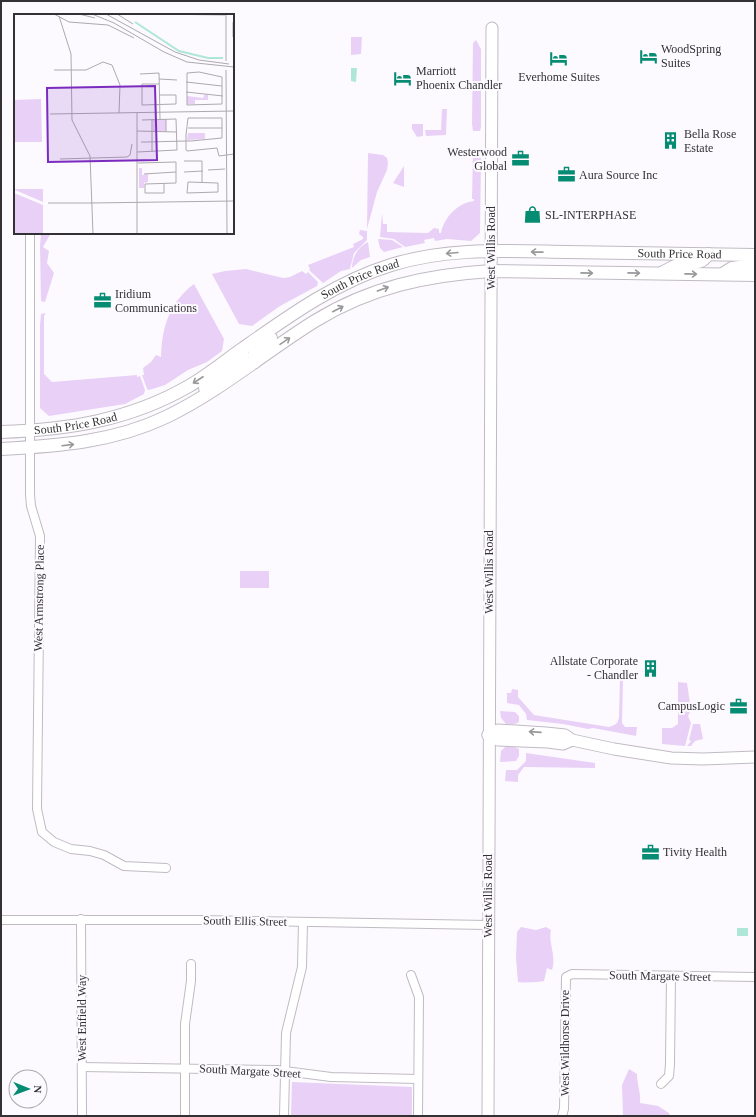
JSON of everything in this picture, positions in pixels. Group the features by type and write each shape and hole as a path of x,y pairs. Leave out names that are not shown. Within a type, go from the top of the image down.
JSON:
{"main road":[{"name":"South Price Road","path":"1,432 29,431 75,426 131,413 160,401 190,385 312,302 340,285 392,265 446,254 491,251 755,255"},
{"path":"660,274 682,263 698,263 703,261 708,254"},
{"path":"722,275 732,268 755,265"},
{"name":"South Price Road","path":"1,449 76,444 105,438 164,418 188,405 255,362 316,320 368,295 420,278 464,272 491,271 755,275"},
{"path":"255,362 254,354 261,346 296,319 312,302"},
{"path":"188,405 207,385 243,358 241,350"}],"street":[{"name":"West Willis Road","path":"488,1116 488,735 492,28"},
{"name":"West Armstrong Place","path":"30,234 29,448 31,506 40,536 37,809 42,832 54,842 71,849 90,851 104,855 124,866 166,868"},
{"path":"488,735 498,740 563,744 572,740 614,750 671,758 703,759 755,757"},
{"name":"South Ellis Street","path":"1,920 82,919 488,925"},
{"name":"West Enfield Way","path":"82,919 82,1116"},
{"path":"284,1116 286,1033 302,967 303,922"},
{"path":"185,1116 185,1024 192,981 190,964"},
{"name":"South Margate Street","path":"566,977 572,974 755,977"},
{"path":"411,975 419,997 418,1116"},
{"path":"661,1084 669,1076 671,976"},
{"name":"West Wildhorse Drive","path":"565,1114 566,977"},
{"name":"South Margate Street","path":"82,1068 185,1068 284,1071 331,1077 418,1079"}],"shaded area":[{"path":"351,37 362,37 361,54 351,55"},
{"path":"476,40 481,49 480,131 473,131 472,124 473,43"},
{"path":"351,68 357,68 356,82 351,81"},
{"path":"442,109 447,109 446,135 426,136 425,130 441,130"},
{"path":"412,124 423,124 423,136 417,137 412,129"},
{"path":"473,150 479,151 481,160 480,233 471,241 447,239 435,241 434,238 424,240 425,243 405,247 394,239 380,237 382,213 383,224 387,224 387,232 428,233 434,228 439,229 439,233 441,233 445,222 457,208 468,202 474,201 474,199 472,199"},
{"path":"368,153 383,155 387,158 388,163 387,170 377,192 367,229"},
{"path":"404,166 404,187 393,183"},
{"path":"360,230 367,231 367,240 354,253 350,269 341,271 323,283 309,270 308,265 354,247 353,244 363,239 363,237 359,234"},
{"path":"41,234 50,234 43,247 49,251 47,263 54,273 45,302 41,301"},
{"path":"378,239 392,240 403,247 384,252 380,248"},
{"path":"368,242 370,257 361,260 352,268 356,253"},
{"path":"246,269 283,278 290,277 302,271 306,274 308,272 318,282 317,286 280,306 252,326 239,324 212,274"},
{"path":"194,284 224,339 222,351 207,362 188,370 165,385 149,390 147,389 142,375 144,375 143,368 151,362 156,355 161,357 163,336 168,316 178,299"},
{"path":"46,313 44,316 44,374 52,382 137,375 137,377 140,376 145,390 144,394 125,404 49,416 40,408 40,325 41,314"},
{"path":"240,571 269,571 269,588 240,588"},
{"path":"620,677 623,677 622,723 625,727 637,727 636,736 593,728 588,729 563,724 527,720 526,714 519,705 507,703 507,693 511,693 512,689 518,690 518,697 534,715 609,727 616,724 619,719"},
{"path":"678,682 687,683 691,710 688,716 691,723 685,746 662,744 662,728 672,728 678,724"},
{"path":"500,711 515,712 519,716 519,722 515,724 506,724 501,718"},
{"path":"693,724 700,724 703,739 695,741 691,746 687,746 691,741 689,740"},
{"path":"506,746 512,746 519,749 519,756 516,761 500,762 501,751"},
{"path":"526,753 595,763 595,768 524,767 518,775 518,782 505,781 506,770 517,770 526,761"},
{"path":"521,927 536,930 546,927 551,930 550,935 554,960 552,970 547,968 544,981 518,982 516,958 517,932"},
{"path":"737,928 748,928 748,936 737,936"},
{"path":"629,1069 637,1074 640,1103 658,1106 669,1113 670,1116 623,1116 622,1085"},
{"path":"292,1082 412,1087 412,1116 291,1116"}],"place":[{"name":"WoodSpring Suites","path":"648,56"},
{"name":"Everhome Suites","path":"559,58"},
{"name":"Marriott Phoenix Chandler","path":"403,78"},
{"name":"Bella Rose Estate","path":"671,141"},
{"name":"Westerwood Global","path":"520,159"},
{"name":"Aura Source Inc","path":"566,175"},
{"name":"SL-INTERPHASE","path":"532,215"},
{"name":"Iridium Communications","path":"102,301"},
{"name":"Allstate Corporate - Chandler","path":"651,668"},
{"name":"CampusLogic","path":"738,706"},
{"name":"Tivity Health","path":"650,852"}]}
